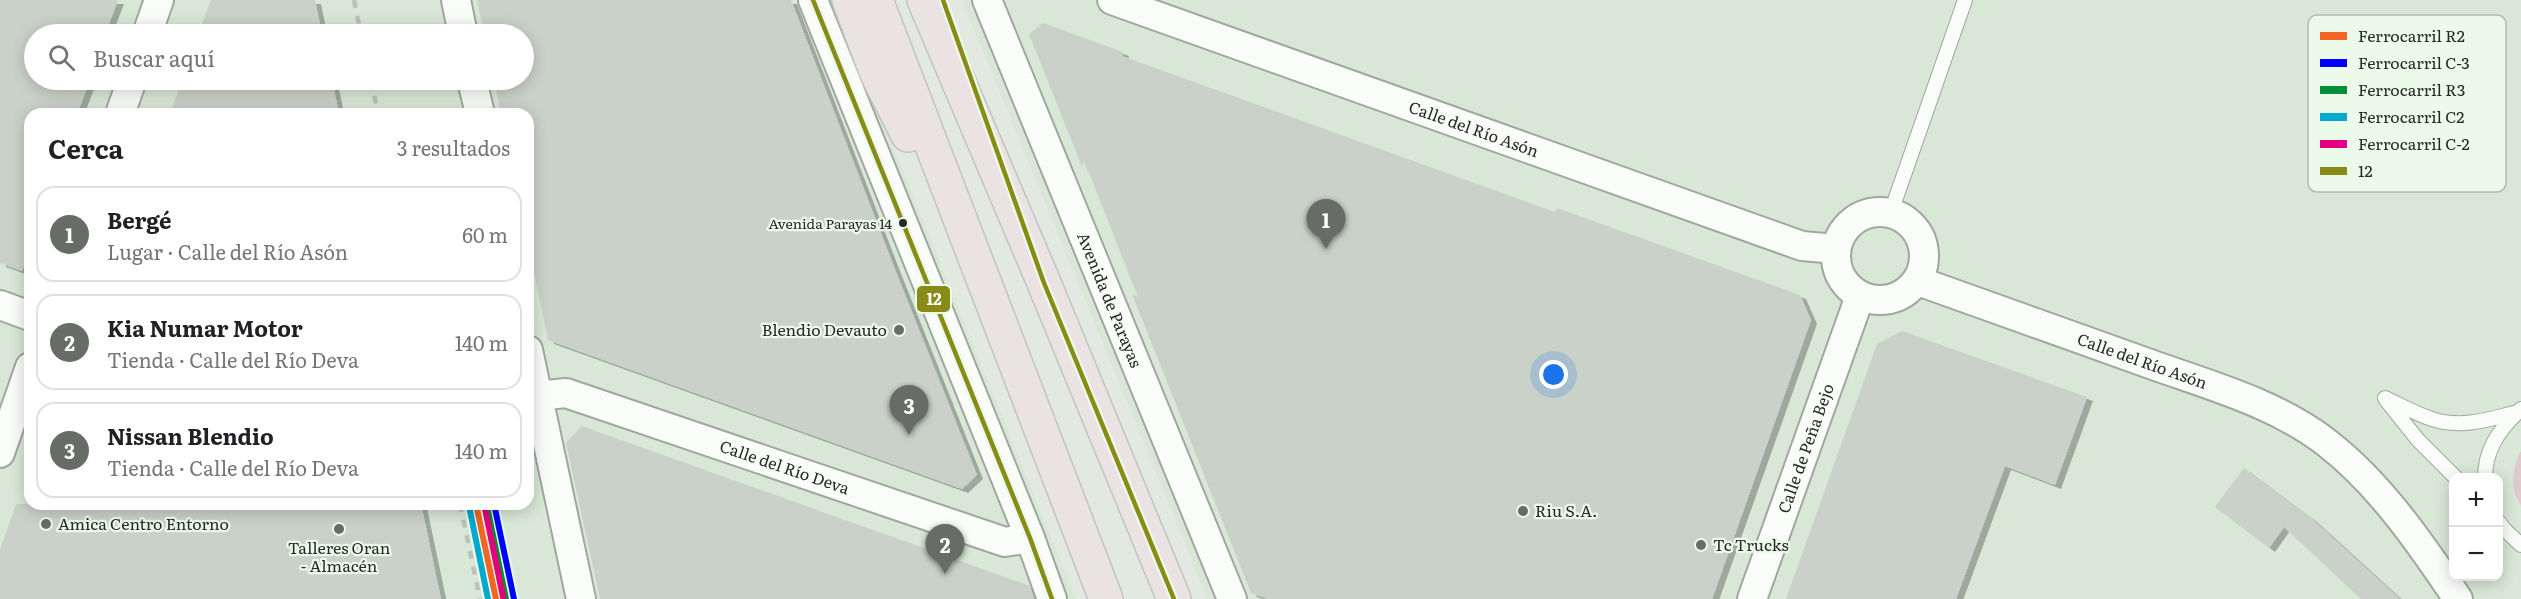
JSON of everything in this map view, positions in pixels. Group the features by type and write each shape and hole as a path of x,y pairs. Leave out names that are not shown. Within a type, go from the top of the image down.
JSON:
{"highway":[{"path":"849,0 877,74 993,303"},
{"path":"876,0 1106,599"},
{"path":"924,0 1174,599"},
{"path":"943,0 1044,283"}],"street":[{"path":"151,24 159,0"},
{"path":"456,0 461,24"},
{"path":"813,0 1052,599"},
{"name":"Calle del Río Asón","path":"1112,0 1802,246 1836,249"},
{"name":"Avenida de Parayas","path":"995,6 1232,599"},
{"path":"122,108 128,90"},
{"path":"474,90 479,108"},
{"path":"1874,212 1891,212 1908,220 1921,236 1925,260 1917,281 1909,291 1897,298 1882,301 1860,296 1850,289 1840,274 1836,249 1846,228 1859,216 1874,212"},
{"name":"Calle del Río Asón","path":"1917,281 2259,405 2298,424 2326,443 2355,468 2397,515 2458,599"},
{"name":"Calle de Peña Bejo","path":"1752,599 1860,296"},
{"path":"0,305 24,314"},
{"path":"534,381 581,599"},
{"path":"0,453 24,384"},
{"name":"Calle del Río Deva","path":"537,396 566,393 1005,542 1029,538"}],"lane":[{"path":"1891,212 1965,0"},
{"path":"2452,473 2418,440 2385,398 2433,420 2445,422 2472,423 2520,410"},
{"path":"2486,473 2491,446 2503,427 2520,410"},
{"path":"2503,527 2519,544"}],"shaded area":[{"path":"0,0 834,0 1076,599 0,599"},
{"path":"962,0 2521,0 2521,599 1208,599"},
{"path":"2521,451 2521,505 2517,499 2513,478"}],"building":[{"path":"0,0 118,0 109,24 24,24 24,90 86,90 79,108 24,108 24,266 22,271 0,263"},
{"path":"211,0 315,0 320,24 202,24"},
{"path":"477,0 791,0 977,475 962,489 548,340 534,272 534,108 500,108 496,90 534,90 534,24 482,24"},
{"path":"1043,23 1123,52 1122,56 1555,212 1557,208 1800,295 1811,320 1712,599 1268,599 1251,593 1132,294 1138,297 1084,160 1082,167 1029,34"},
{"path":"178,90 334,90 338,108 172,108"},
{"path":"1902,331 2087,397 2055,485 2005,466 1956,599 1786,599 1877,344"},
{"path":"582,426 1030,586 1034,599 600,599 566,443"},
{"path":"2244,468 2311,518 2400,599 2361,599 2284,527 2269,548 2215,507"},
{"path":"16,504 24,504 24,510 422,510 441,599 0,599 0,550"}],"railway":[{"path":"354,0 359,24"},
{"path":"373,90 377,108"},
{"path":"461,510 480,599"}],"rail line":[{"name":"C2","path":"470,510 488,599"},
{"name":"R2","path":"477,510 496,599"},
{"name":"C-2","path":"485,510 503,597"},
{"name":"R3","path":"488,510 506,599"},
{"name":"C-3","path":"495,510 514,599"}],"transit line":[{"name":"12","path":"813,0 1030,538 1052,599"},
{"name":"12","path":"943,0 1044,283 1174,599"}],"place":[{"name":"Avenida Parayas 14","path":"903,223"},
{"name":"Bergé","path":"1326,249"},
{"name":"Blendio Devauto","path":"899,330"},
{"name":"Nissan Blendio","path":"909,435"},
{"name":"Riu S.A.","path":"1523,511"},
{"name":"Amica Centro Entorno","path":"46,524"},
{"name":"Talleres Oran - Almacén","path":"339,529"},
{"name":"Tc Trucks","path":"1701,545"},
{"name":"Kia Numar Motor","path":"945,574"}]}
